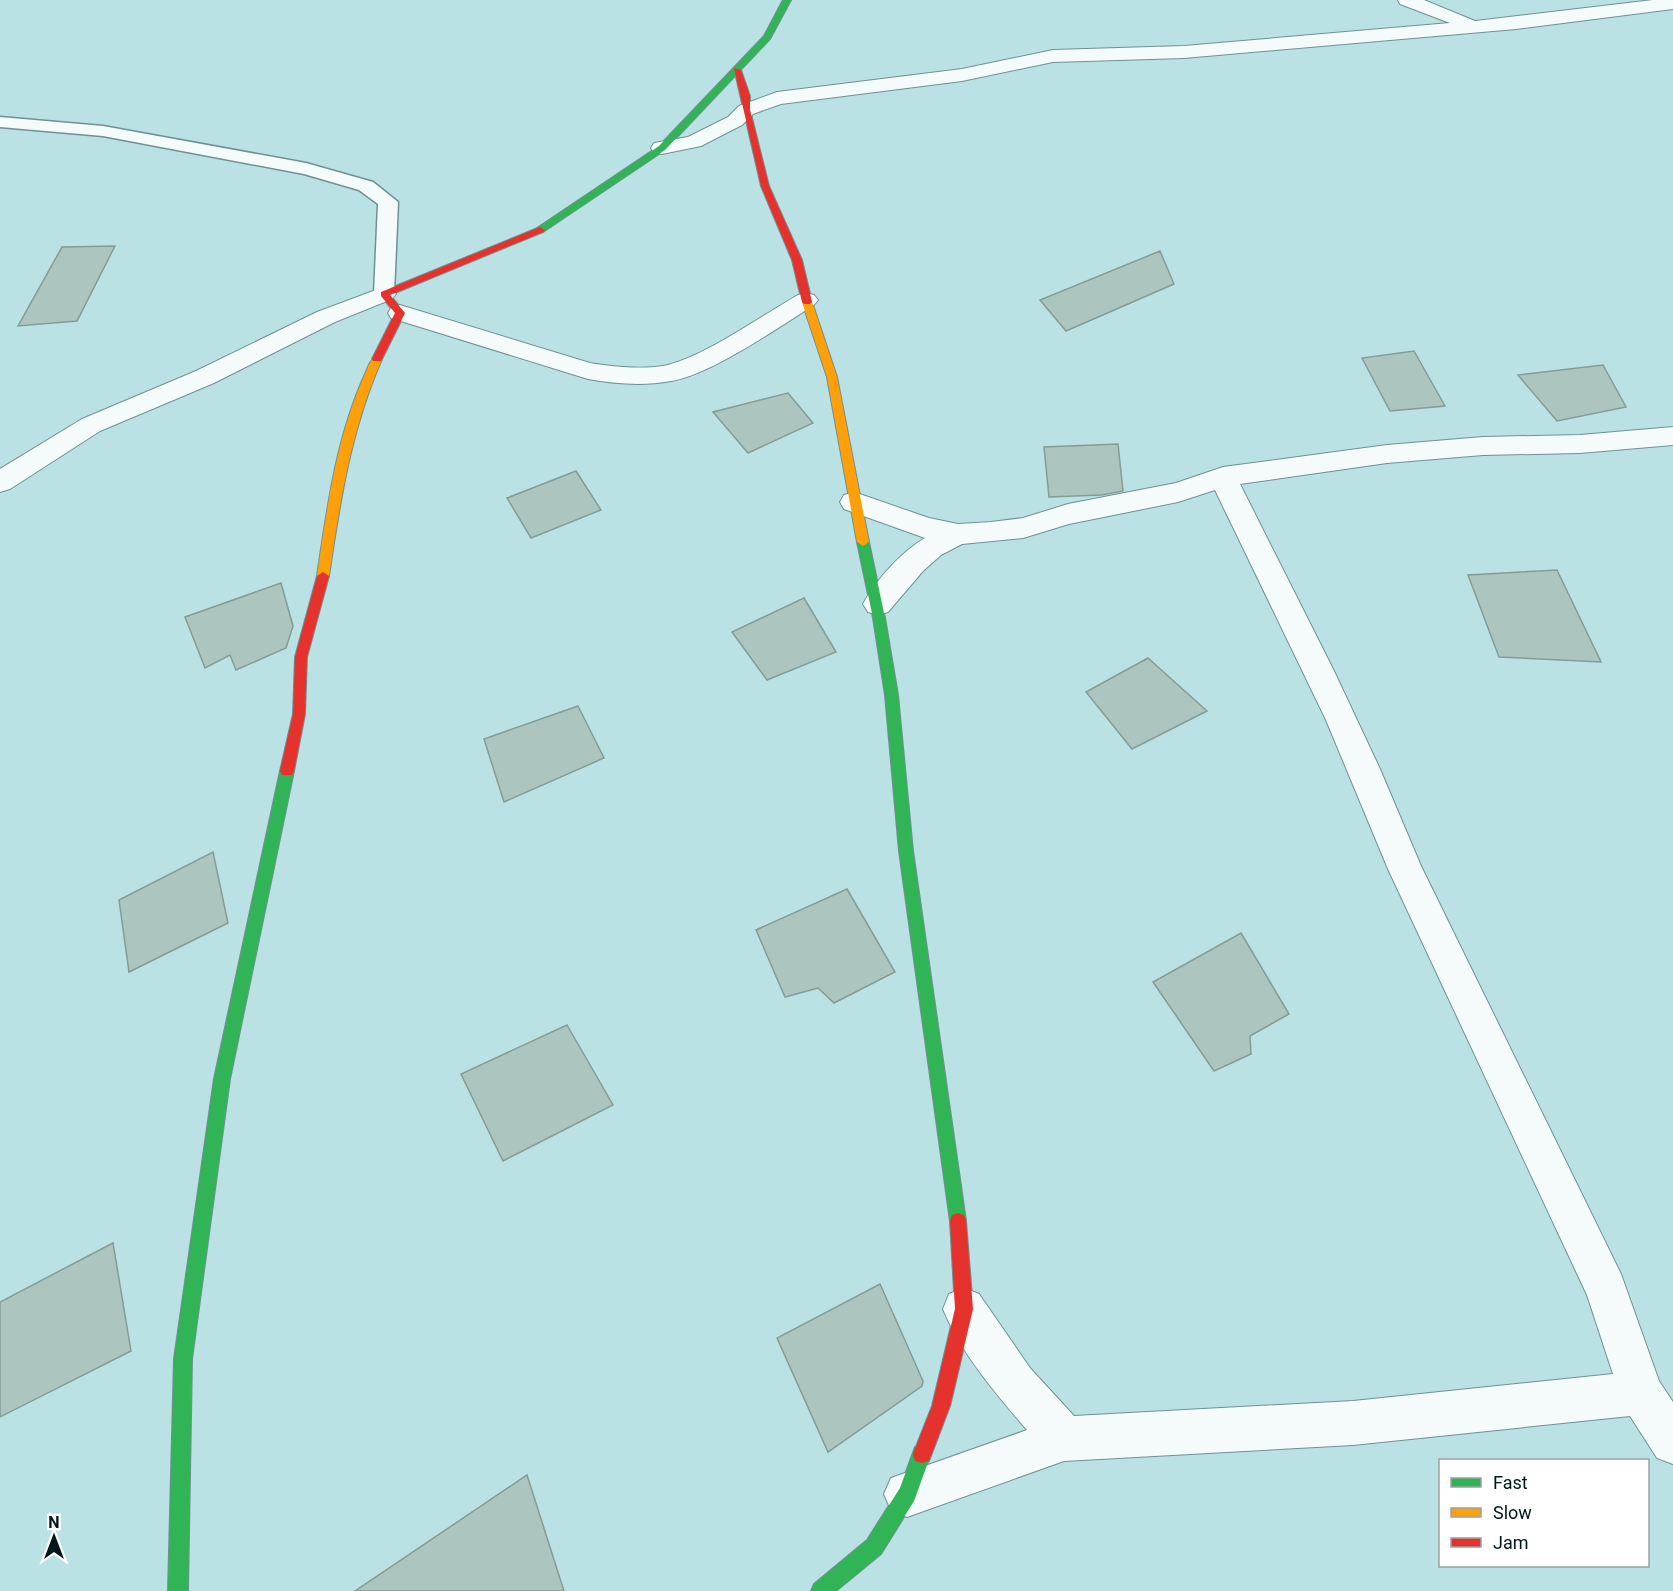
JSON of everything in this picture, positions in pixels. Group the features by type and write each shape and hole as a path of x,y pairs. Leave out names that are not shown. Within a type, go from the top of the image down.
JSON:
{"street":[{"path":"0,482 91,425 205,377 326,317 392,304 549,226 662,148 767,37 787,0"},
{"path":"1407,0 1475,27"},
{"path":"662,148 694,142 735,121 746,110 788,97 962,75 1053,56 1184,52 1475,27 1673,3"},
{"path":"737,70 746,96 746,110 765,186 797,260 806,300 832,377 854,502 878,604 903,799 906,851 960,1235 964,1309 941,1406 907,1494 874,1547 821,1591"},
{"path":"392,304 588,371 639,376 671,373 711,356 806,300"},
{"path":"178,1591 183,1359 222,1079 299,714 301,657 321,588 337,482 359,396 392,304"},
{"path":"854,502 926,528 958,534 1023,528 1068,514 1178,492 1223,477 1387,454 1472,447 1580,444 1673,436"},
{"path":"1223,477 1328,690 1384,815 1405,869 1605,1289 1641,1393 1673,1442"},
{"path":"878,604 913,559 937,543 958,534"},
{"path":"964,1309 1015,1383 1064,1439"},
{"path":"907,1494 1064,1439 1353,1423 1641,1393"}],"lane":[{"path":"0,122 103,131 306,169 366,186 388,202 392,304"}],"building":[{"path":"115,246 77,321 18,326 62,247"},
{"path":"1160,251 1174,284 1066,331 1040,300"},
{"path":"1414,351 1445,406 1390,411 1362,358"},
{"path":"1603,365 1626,407 1557,421 1518,375"},
{"path":"788,393 813,423 748,453 713,412"},
{"path":"1118,444 1123,491 1102,495 1049,497 1044,447"},
{"path":"576,471 601,510 531,538 507,498"},
{"path":"1557,570 1601,662 1499,657 1468,575"},
{"path":"281,583 293,626 286,648 236,670 230,655 205,668 185,617"},
{"path":"804,598 836,652 767,680 732,632"},
{"path":"1148,658 1207,711 1132,749 1086,692"},
{"path":"578,706 604,758 504,802 484,739"},
{"path":"213,852 228,923 129,972 119,900"},
{"path":"847,889 895,972 834,1003 818,988 785,997 756,930"},
{"path":"1241,933 1289,1014 1250,1036 1251,1054 1214,1071 1153,982"},
{"path":"567,1025 613,1105 503,1161 461,1074"},
{"path":"113,1243 131,1351 0,1417 0,1302"},
{"path":"880,1284 923,1381 922,1386 828,1452 777,1338"},
{"path":"527,1475 564,1591 355,1591"}],"traffic: fast":[{"path":"540,230 662,148 767,37 787,0"},
{"path":"863,542 886,657 900,773 906,851 958,1221"},
{"path":"178,1591 183,1359 222,1079 287,771"},
{"path":"821,1591 874,1547 907,1494 922,1454"}],"traffic: slow":[{"path":"807,302 832,377 863,542"},
{"path":"323,576 341,465 356,411 377,359"}],"traffic: jam":[{"path":"737,70 746,96 746,110 765,186 797,260 807,302"},
{"path":"377,359 400,313 384,294 540,230"},
{"path":"287,771 299,714 301,657 323,576"},
{"path":"922,1454 941,1406 964,1309 958,1221"}]}
